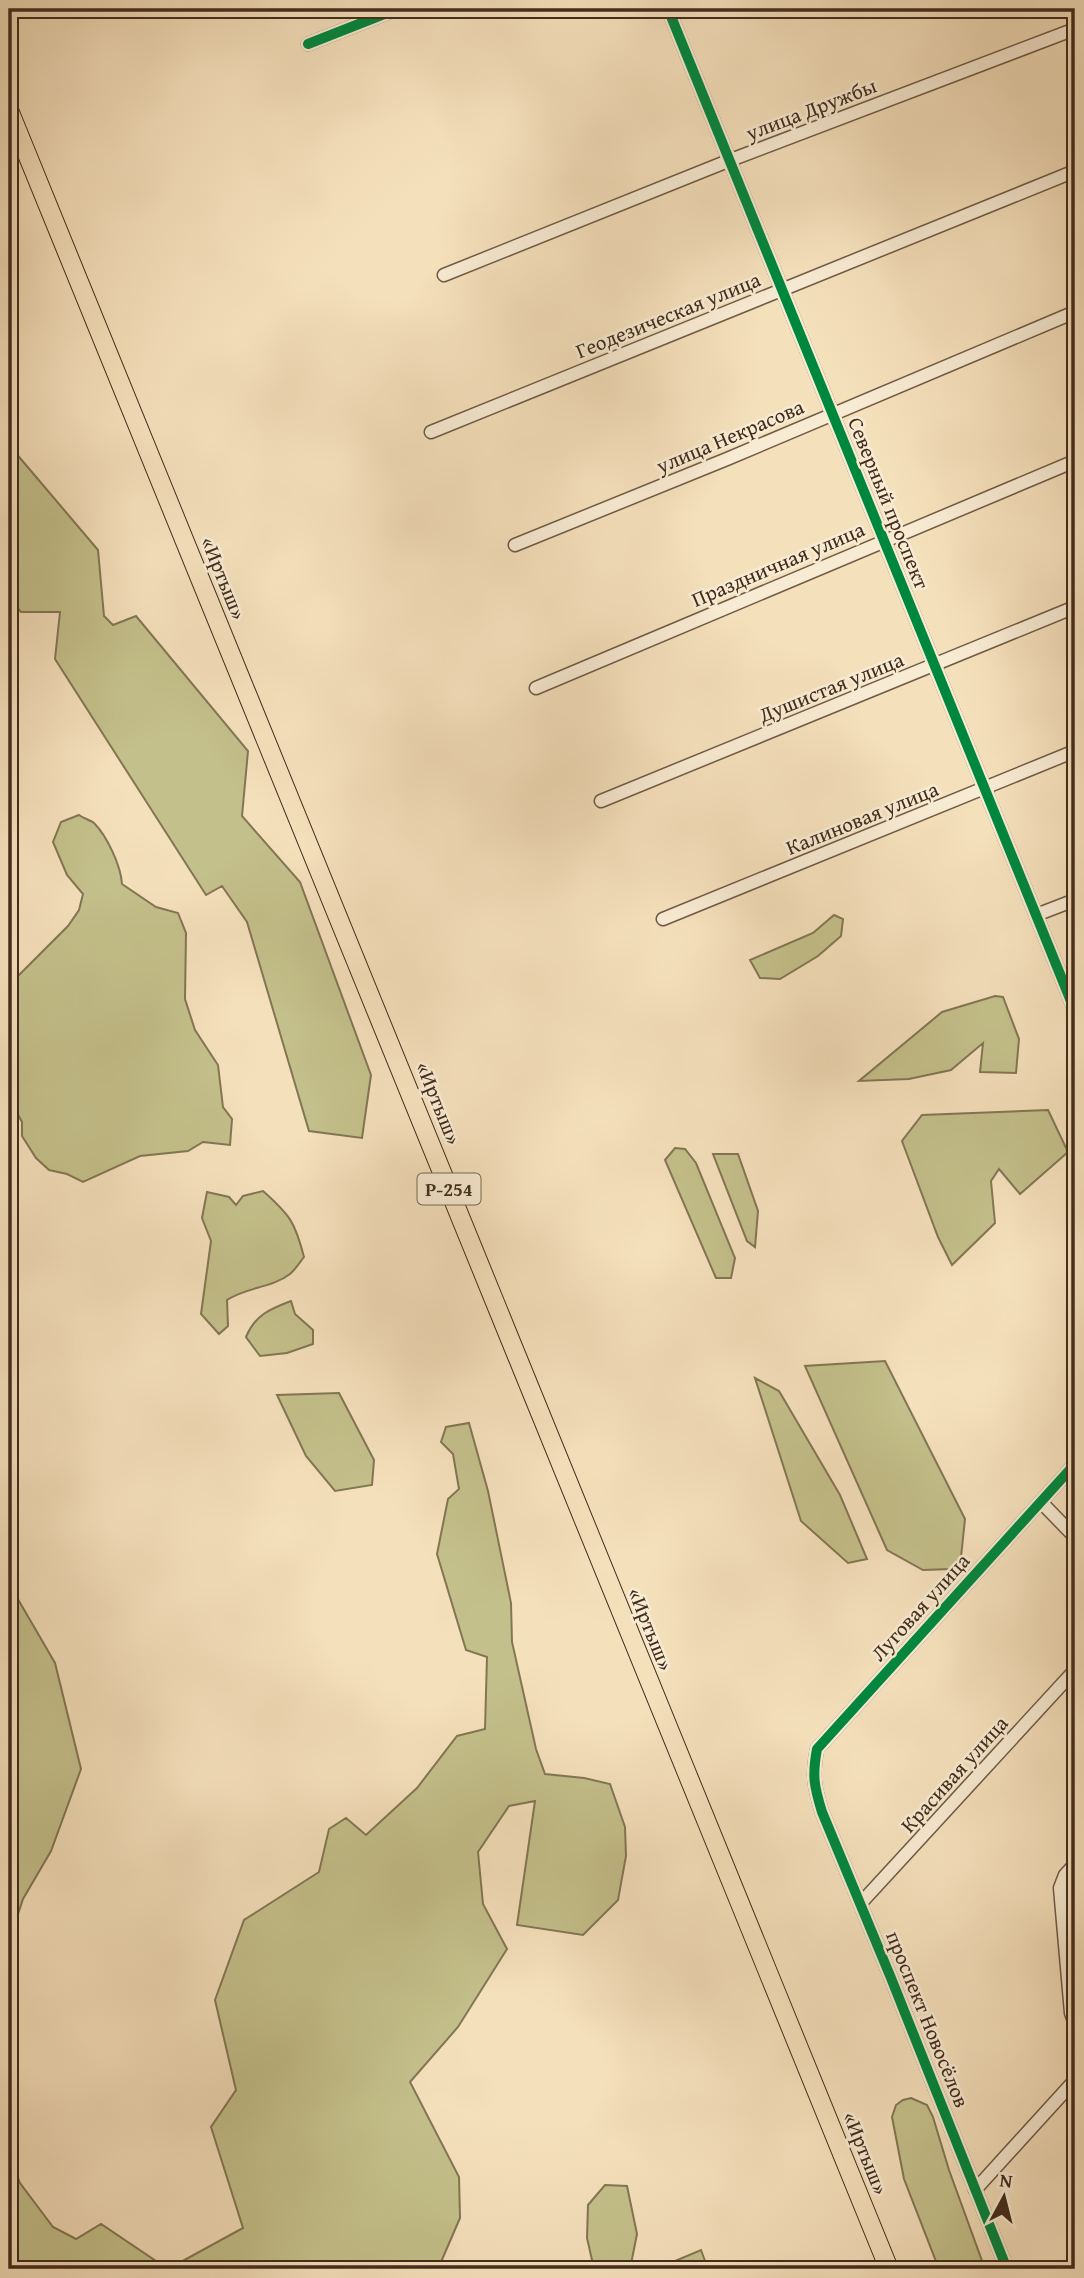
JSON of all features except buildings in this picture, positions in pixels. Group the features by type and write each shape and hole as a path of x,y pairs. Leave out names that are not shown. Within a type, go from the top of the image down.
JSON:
{"highway":[{"name":"«Иртыш»","path":"9,110 888,2269"}],"street":[{"path":"309,44 397,9"},
{"name":"Северный проспект","path":"668,9 1075,1011"},
{"name":"улица Дружбы","path":"444,275 728,161 1075,29"},
{"name":"Геодезическая улица","path":"430,432 1075,171"},
{"name":"улица Некрасова","path":"514,545 1075,312"},
{"name":"Праздничная улица","path":"536,688 1075,461"},
{"name":"Душистая улица","path":"601,801 1075,607"},
{"name":"Калиновая улица","path":"663,919 1075,751"},
{"path":"1036,915 1075,900"},
{"name":"Луговая улица","path":"813,1784 817,1749 1075,1464"},
{"path":"1041,1502 1075,1537"},
{"name":"Красивая улица","path":"860,1904 1075,1670"},
{"name":"проспект Новосёлов","path":"813,1784 1007,2269"},
{"path":"1075,1864 1065,1875 1060,1888 1071,2013 1075,2024"},
{"path":"975,2190 1075,2080"}],"shaded area":[{"path":"9,445 98,550 104,616 113,625 136,616 248,751 242,816 300,882 371,1075 362,1138 309,1131 247,922 222,886 206,895 55,659 60,612 21,612 9,599"},
{"path":"79,815 94,823 104,835 116,860 122,884 156,907 178,913 186,933 185,999 195,1030 218,1065 223,1107 232,1119 230,1145 203,1142 188,1151 140,1156 83,1182 67,1174 49,1170 36,1158 22,1136 22,1122 15,1109 9,1109 9,1013 15,979 68,926 79,910 83,894 67,875 53,842 61,822"},
{"path":"834,915 843,919 841,936 818,956 780,979 760,978 750,960 813,933"},
{"path":"995,996 1003,997 1019,1039 1016,1073 980,1072 983,1043 951,1070 909,1079 859,1081 942,1012"},
{"path":"1048,1110 1068,1152 1020,1194 999,1169 991,1181 995,1223 952,1265 938,1237 902,1141 922,1115"},
{"path":"675,1148 685,1149 696,1163 735,1258 731,1278 716,1278 665,1160"},
{"path":"713,1154 738,1154 758,1211 755,1247 747,1241"},
{"path":"263,1191 290,1220 298,1235 304,1257 283,1279 242,1292 227,1300 228,1326 219,1334 201,1314 211,1241 202,1218 207,1192 229,1197 236,1205 243,1196"},
{"path":"291,1301 295,1314 313,1330 313,1344 287,1353 260,1356 246,1337 250,1329 264,1314"},
{"path":"885,1361 965,1519 961,1557 951,1569 923,1570 887,1550 805,1366"},
{"path":"755,1378 779,1391 840,1495 867,1559 848,1563 801,1521"},
{"path":"339,1393 374,1460 372,1485 335,1491 306,1456 277,1395"},
{"path":"469,1423 488,1491 511,1603 512,1642 536,1749 545,1774 610,1784 625,1827 626,1856 618,1900 583,1935 517,1925 535,1801 509,1806 478,1852 483,1904 507,1949 458,2027 410,2082 459,2177 460,2218 441,2262 460,2269 168,2269 243,2228 211,2127 236,2090 215,2000 244,1920 319,1872 329,1829 346,1818 366,1835 417,1788 457,1736 485,1729 487,1657 466,1650 437,1554 448,1499 459,1489 453,1454 441,1442 446,1427"},
{"path":"9,1573 12,1589 55,1663 81,1769 51,1851 23,1899 9,1941"},
{"path":"911,2098 927,2105 933,2117 985,2269 939,2269 904,2179 892,2117 896,2105"},
{"path":"9,2155 20,2183 53,2227 76,2239 101,2224 168,2269 9,2269"},
{"path":"605,2185 627,2186 637,2234 631,2264 640,2269 594,2269 587,2238 588,2205"},
{"path":"701,2250 708,2269 656,2269"}],"cycle path":[{"path":"308,44 397,9"},
{"path":"668,9 1075,1011"},
{"path":"1007,2269 822,1812 814,1774 817,1749 1075,1464"}]}
